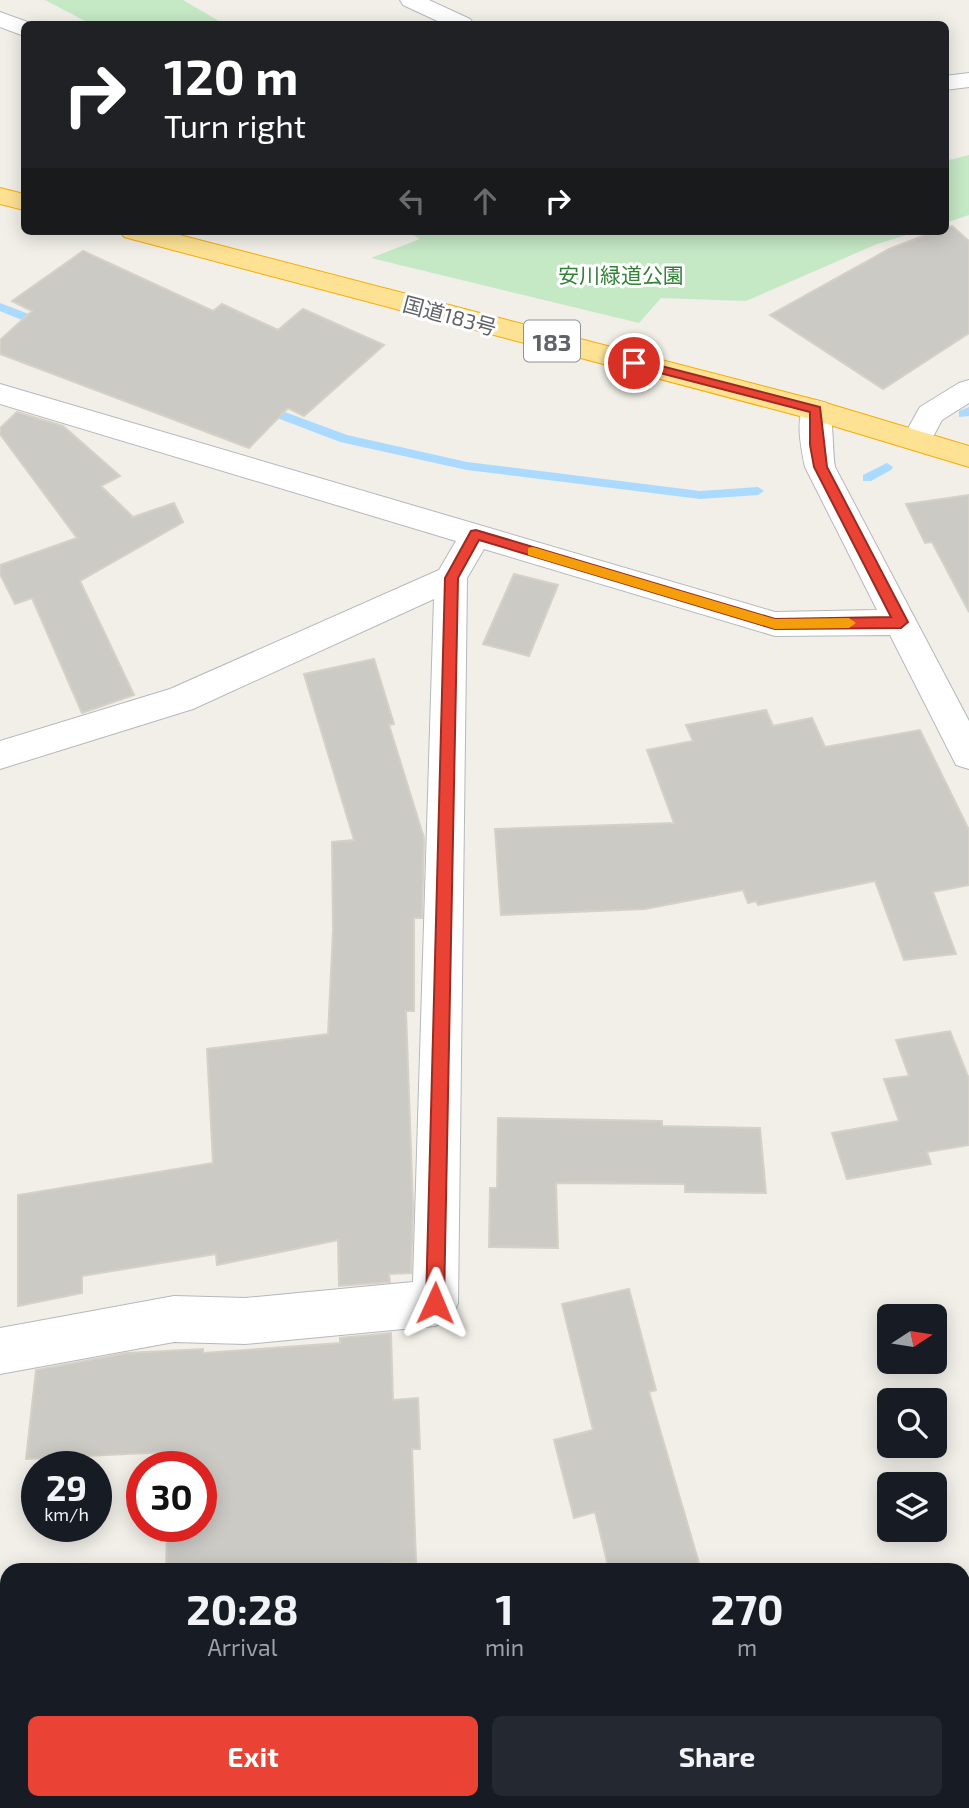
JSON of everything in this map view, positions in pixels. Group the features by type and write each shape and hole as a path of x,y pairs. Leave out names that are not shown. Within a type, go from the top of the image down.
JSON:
{"highway":[{"path":"0,195 21,201"},
{"name":"国道183号","path":"148,235 816,410 969,457"}],"street":[{"path":"411,0 456,21"},
{"path":"0,19 21,28"},
{"path":"949,82 969,80"},
{"path":"917,439 931,414 969,390"},
{"path":"0,394 775,624 901,622"},
{"path":"816,410 816,445 820,467 969,755"},
{"path":"0,1352 174,1319 245,1321 435,1303 452,578 476,534"},
{"path":"0,755 180,699 452,578"}],"green space":[{"path":"45,0 183,0 219,21 85,21"},
{"path":"969,155 969,215 949,222 949,160"},
{"name":"安川緑道公園","path":"413,235 906,235 877,244 746,301 661,298 639,323 371,258 420,239"}],"building":[{"path":"952,226 969,241 969,333 883,389 770,315 889,249 926,235 949,235 949,227"},
{"path":"83,251 213,311 222,304 278,330 303,309 384,345 304,416 288,408 249,448 0,354 0,340 32,311 12,301"},
{"path":"17,412 63,426 120,476 101,486 133,517 174,503 183,522 80,581 134,695 82,713 32,598 15,604 0,574 0,565 77,538 0,434 0,428"},
{"path":"969,495 969,612 932,542 925,543 906,504"},
{"path":"514,574 558,585 529,656 483,644"},
{"path":"374,659 394,724 389,725 424,838 422,918 414,918 414,1011 406,1011 413,1207 411,1273 389,1274 390,1282 339,1286 338,1240 217,1265 216,1254 82,1276 82,1293 18,1306 18,1195 213,1163 207,1049 328,1034 333,931 332,842 354,840 304,674"},
{"path":"766,710 773,726 812,718 825,747 920,730 969,830 969,885 933,892 956,954 904,960 875,881 758,905 756,901 748,903 743,890 645,909 501,915 495,829 674,823 647,750 693,741 686,725"},
{"path":"950,1031 969,1079 969,1145 927,1152 931,1164 847,1179 832,1133 899,1121 884,1079 909,1076 896,1040"},
{"path":"498,1118 662,1121 662,1126 760,1128 766,1193 685,1192 685,1184 556,1183 558,1248 489,1247 490,1188 497,1188"},
{"path":"629,1289 656,1390 649,1392 699,1563 607,1563 595,1512 574,1518 554,1440 593,1430 562,1304"},
{"path":"391,1333 393,1400 418,1398 420,1449 412,1449 416,1562 166,1563 167,1542 217,1542 217,1451 126,1451 126,1454 112,1455 112,1451 27,1451 36,1370 127,1353 203,1349 203,1353 340,1343 340,1338"}],"waterway":[{"path":"0,307 43,324"},
{"path":"263,408 344,439 467,466 700,495 758,491"},
{"path":"963,414 969,411"},
{"path":"867,478 887,467"}],"slow traffic":[{"path":"533,552 775,624 849,623"}],"route":[{"path":"435,1303 452,578 476,534 775,624 901,622 820,467 816,445 816,410 634,363"}]}
